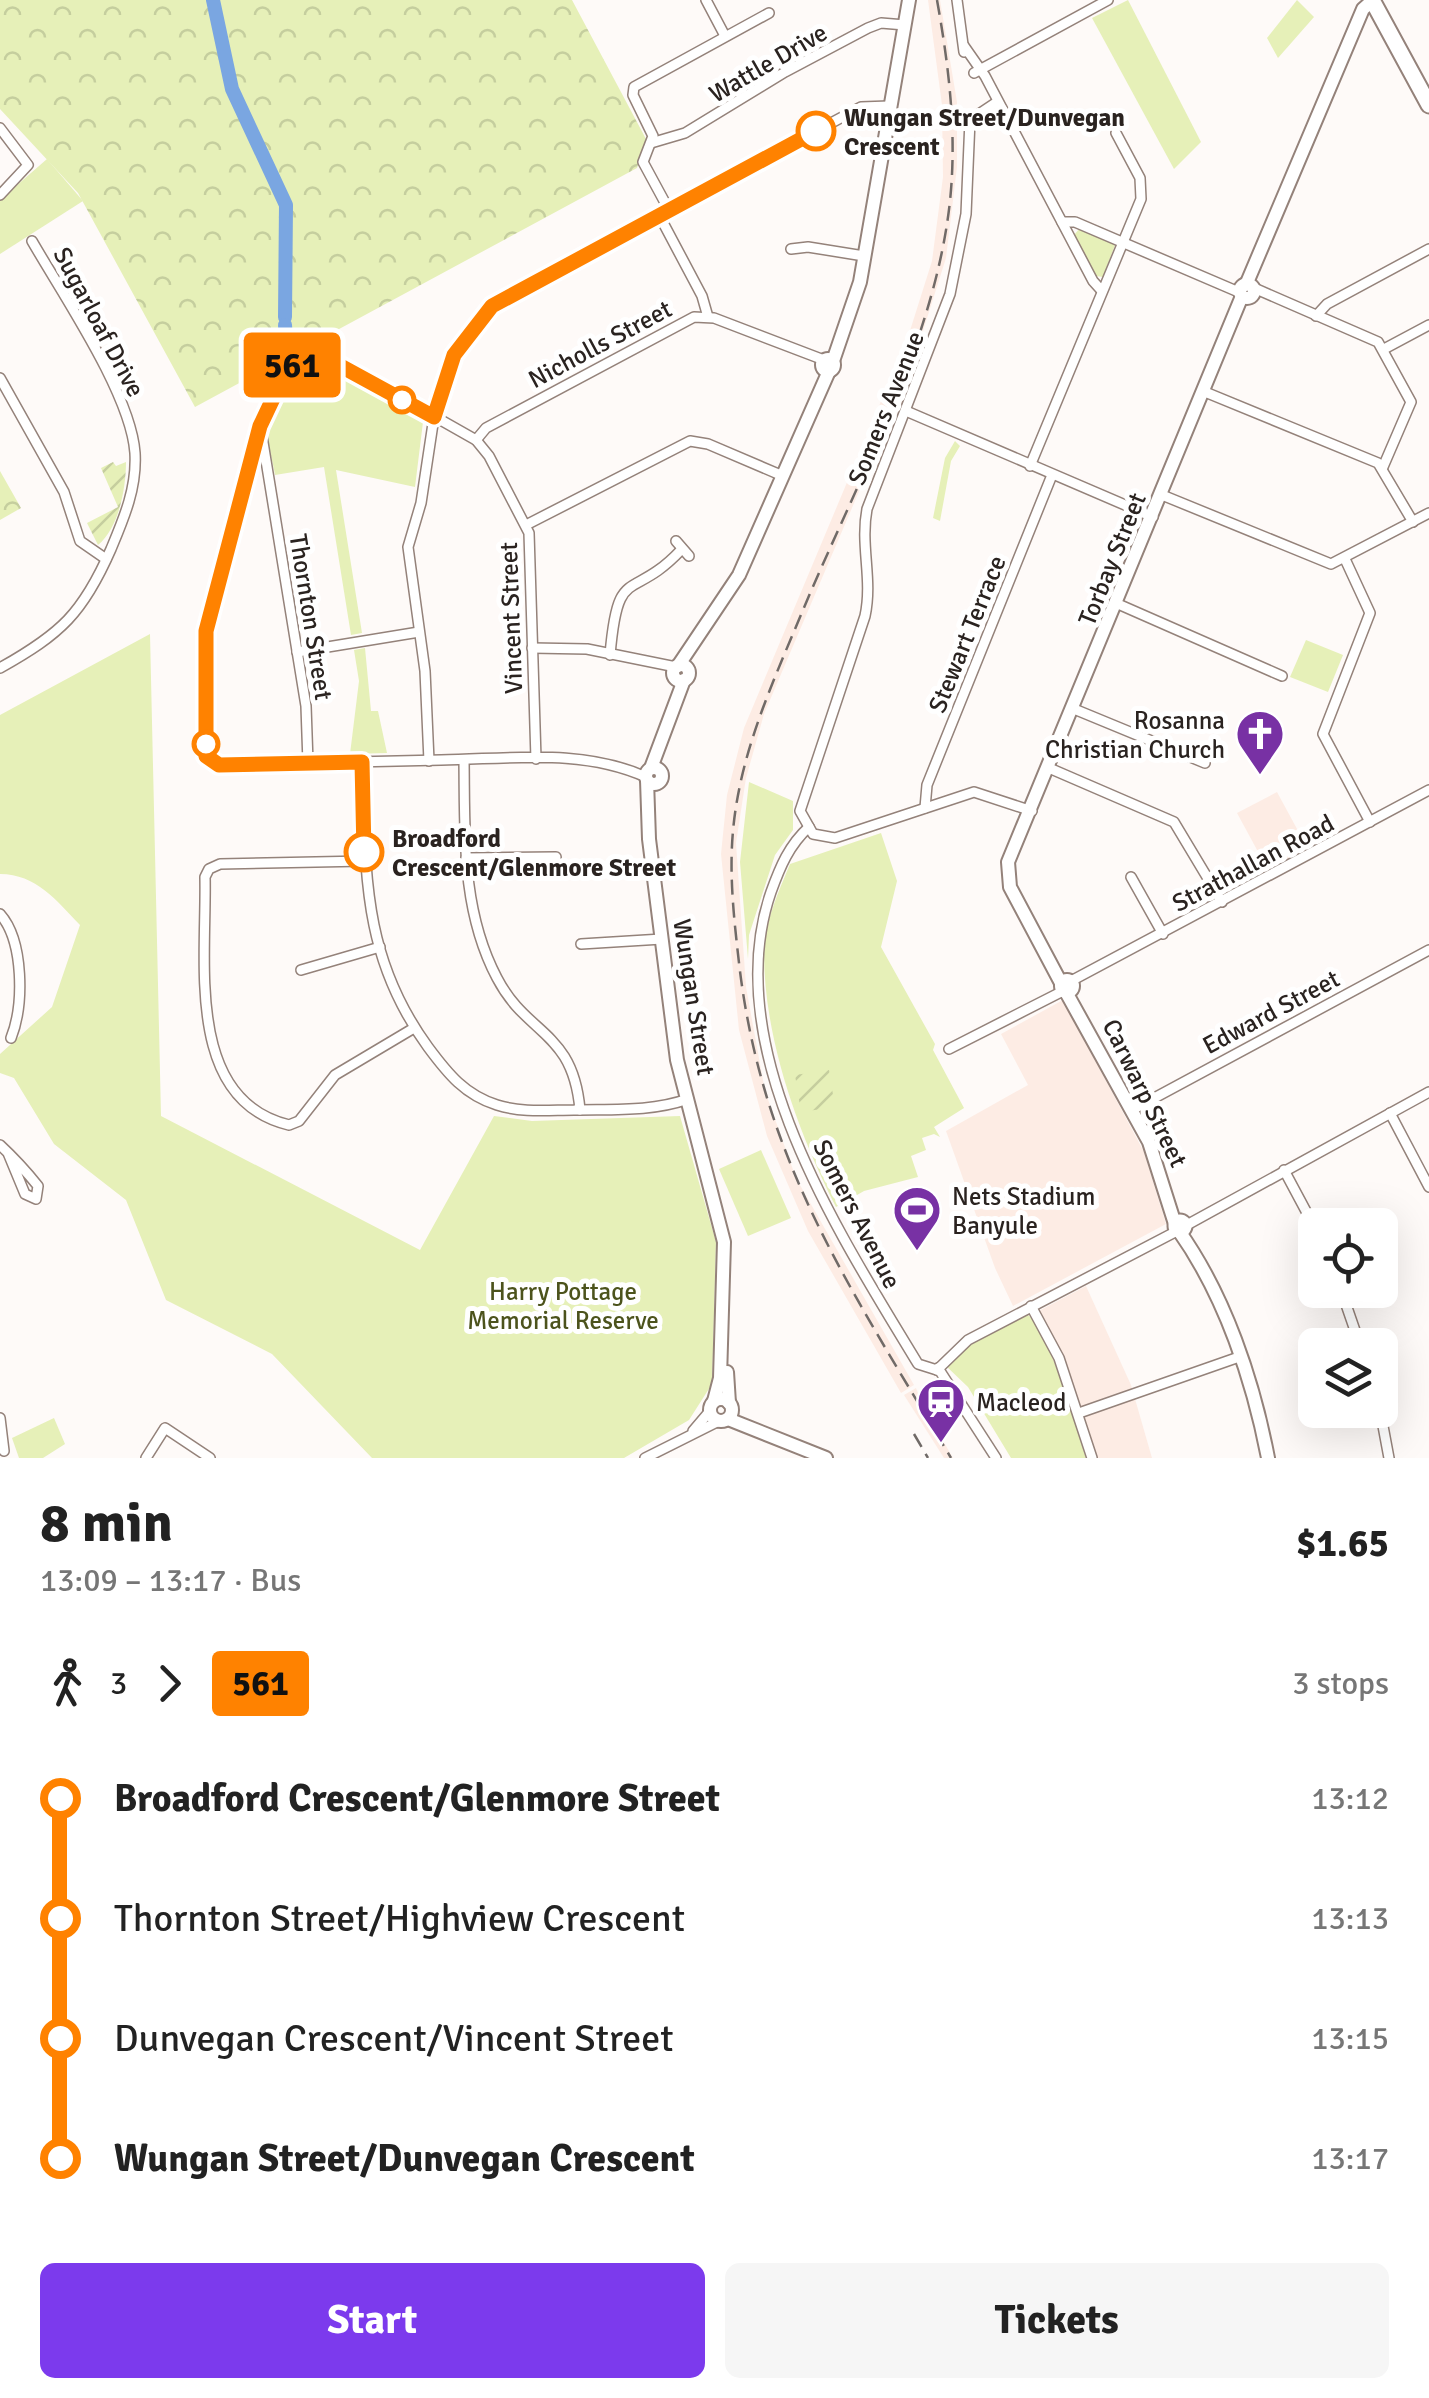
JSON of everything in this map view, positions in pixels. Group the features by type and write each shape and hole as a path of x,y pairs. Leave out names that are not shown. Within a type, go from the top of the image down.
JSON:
{"highway":[{"path":"1372,0 1424,84 1429,105"}],"street":[{"path":"706,0 725,36"},
{"name":"Wungan Street","path":"722,1410 724,1242 677,1060 648,810 652,775 679,673 692,644 739,576 856,297 909,0"},
{"path":"957,0 965,61 994,97 1090,272 1104,288"},
{"path":"977,72 1108,0"},
{"name":"Torbay Street","path":"1010,869 1363,8 1372,0"},
{"path":"708,316 644,162 652,132 634,89 768,13"},
{"name":"Wattle Drive","path":"652,143 686,133 784,72 868,28 880,23 905,25"},
{"name":"Somers Avenue","path":"938,1368 914,1358 827,1209 794,1135 776,1077 761,1000 757,940 789,851 812,830 804,795 865,616 870,590 864,537 867,509 940,326 954,274 966,214 970,120 994,97"},
{"path":"429,761 408,547 421,503 434,417 454,355 486,310 866,105 889,106"},
{"path":"0,128 28,164 0,195"},
{"path":"1030,466 1142,193 1140,178 1116,134"},
{"path":"1062,222 1075,222 1378,342 1411,402 1383,467"},
{"name":"Sugarloaf Drive","path":"0,668 68,624 106,559 127,510 134,479 128,420 32,241"},
{"path":"791,249 808,247 864,256"},
{"path":"1316,316 1327,304 1429,249"},
{"name":"Nicholls Street","path":"476,440 486,428 682,322 708,316 826,364"},
{"path":"1384,349 1429,326"},
{"name":"Vincent Street","path":"260,426 286,371 308,358 326,358 485,448 526,525 536,758"},
{"path":"0,378 64,492 80,541 106,559"},
{"path":"1205,392 1383,467 1413,522"},
{"path":"906,411 1153,517"},
{"path":"260,426 204,638 206,752 210,761 219,765 584,758 652,775"},
{"name":"Thornton Street","path":"260,426 307,713 308,764"},
{"path":"526,525 690,441 708,444 783,476"},
{"path":"252,456 266,452"},
{"path":"252,456 268,478"},
{"name":"Stewart Terrace","path":"924,808 926,785 1052,475"},
{"path":"1162,496 1323,562 1345,559 1429,513"},
{"path":"610,655 614,613 621,594 682,549"},
{"path":"1345,559 1370,609 1323,734 1370,822"},
{"path":"1118,604 1282,676"},
{"path":"297,652 419,632"},
{"path":"532,648 576,648 679,673"},
{"path":"1074,709 1205,763"},
{"path":"464,760 469,892 492,968 512,1001 564,1050 574,1071 580,1110"},
{"path":"201,769 210,761"},
{"path":"362,762 367,900 394,994 448,1074 474,1095 518,1110 652,1108 688,1100"},
{"path":"1050,768 1174,822 1222,902"},
{"name":"Strathallan Road","path":"949,1049 1429,790"},
{"path":"812,830 832,838 980,792 1030,816"},
{"path":"466,858 556,857"},
{"path":"200,860 209,869 208,1004 212,1051 223,1078 240,1098 282,1124 292,1124 335,1074 414,1028"},
{"path":"209,869 220,864 364,861"},
{"name":"Carwarp Street","path":"1010,869 1078,1010 1154,1152 1180,1226 1219,1301 1268,1458"},
{"path":"1132,876 1163,934"},
{"path":"0,914 14,941 18,1015 11,1038"},
{"path":"581,944 662,939"},
{"path":"302,970 380,947"},
{"name":"Edward Street","path":"1132,1110 1429,950"},
{"path":"211,1086 223,1078"},
{"path":"996,1458 960,1398 941,1382 938,1368 968,1340 1429,1092"},
{"path":"1390,1113 1429,1187"},
{"path":"4,1148 38,1186 36,1199 25,1194 4,1148"},
{"path":"1284,1170 1304,1208"},
{"path":"1031,1306 1059,1358 1092,1458"},
{"path":"1079,1414 1238,1357"},
{"path":"645,1458 687,1436 722,1410 769,1436 826,1458"},
{"path":"0,1418 3,1447"},
{"path":"146,1458 166,1428 210,1458"},
{"path":"1383,1428 1389,1458"}],"shaded area":[{"path":"928,0 940,0 957,102 957,167 946,258 910,372 764,714 746,778 736,843 746,987 765,1091 796,1178 914,1385 901,1393 808,1231 767,1136 739,1030 721,854 727,795 744,728 908,337 932,261 943,177 942,105"},
{"path":"1277,792 1309,851 1269,872 1237,813"},
{"path":"1063,1000 1144,1152 1166,1224 1013,1306 995,1268 946,1131 1028,1085 1001,1034"},
{"path":"1086,1286 1131,1385 1152,1458 1086,1458 1055,1366 1034,1325 1031,1315"},
{"path":"916,1388 953,1458 944,1458 904,1395"}],"green space":[{"path":"0,0 572,0 646,139 637,168 195,407 78,193 0,109"},
{"path":"1128,0 1201,142 1174,169 1092,18"},
{"path":"1297,0 1314,17 1278,58 1267,38"},
{"path":"47,159 83,201 0,254 0,200"},
{"path":"1080,228 1115,245 1103,277 1096,276 1074,235"},
{"path":"324,365 352,377 423,422 415,487 336,470 362,633 351,635 324,467 275,475 268,439 272,410 284,387 302,370"},
{"path":"955,441 960,446 951,461 940,521 933,518 945,458"},
{"path":"113,462 116,466 126,462 123,495 111,529 98,545 87,523 118,507 101,468"},
{"path":"0,471 21,508 0,520"},
{"name":"Harry Pottage Memorial Reserve","path":"150,634 161,1116 420,1250 494,1116 532,1121 680,1116 716,1242 712,1384 689,1420 624,1458 372,1458 272,1354 166,1300 126,1200 54,1144 14,1078 0,1073 0,1054 52,1007 80,925 35,884 0,874 0,715"},
{"path":"1306,640 1343,655 1328,692 1290,677"},
{"path":"365,648 371,711 378,711 387,753 350,754 359,681 354,650"},
{"path":"749,782 793,801 793,830 775,855 749,935 748,959 740,862"},
{"path":"881,833 897,881 881,947 935,1044 933,1050 964,1108 934,1127 940,1137 934,1134 922,1138 926,1150 911,1156 918,1177 864,1191 836,1207 809,1148 777,1051 766,986 765,942 773,907 790,864"},
{"path":"829,1070 835,1107 801,1112 795,1075"},
{"path":"761,1150 791,1218 748,1236 719,1169"},
{"path":"1027,1314 1053,1358 1086,1458 1011,1458 968,1387 946,1366 967,1344"},
{"path":"54,1418 65,1444 43,1458 19,1458 12,1438"}],"waterway":[{"path":"213,0 232,89 286,205 285,317"},
{"path":"285,325 287,355"}],"railway":[{"path":"937,0 953,150 942,253 928,306 891,410 759,718 737,802 732,864 737,946 751,1035 790,1163 846,1280 951,1458"},
{"path":"914,1434 928,1458"}],"bus line":[{"name":"561","path":"364,852 362,762 219,765 206,756 206,631 260,426 283,376 298,361 326,358 434,417 454,355 492,306 816,131"}],"place":[{"name":"Wungan Street/Dunvegan Crescent","path":"816,131"},
{"name":"Rosanna Christian Church","path":"1260,776"},
{"name":"Broadford Crescent/Glenmore Street","path":"364,852"},
{"name":"Nets Stadium Banyule","path":"917,1252"},
{"name":"Macleod","path":"941,1444"}]}
